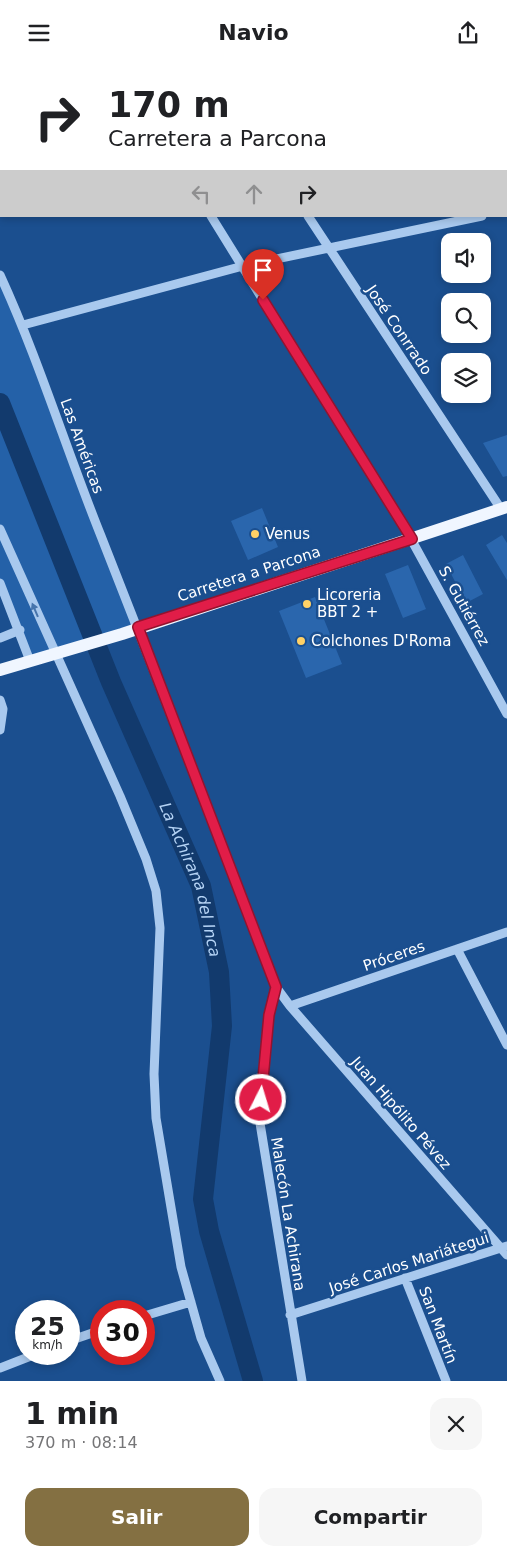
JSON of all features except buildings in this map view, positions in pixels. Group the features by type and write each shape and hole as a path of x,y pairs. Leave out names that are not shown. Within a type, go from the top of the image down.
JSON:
{"main road":[{"name":"Carretera a Parcona","path":"0,670 122,633 504,508"}],"street":[{"name":"S. Gutiérrez","path":"212,217 349,441 412,539 507,713"},
{"name":"José Conrrado","path":"309,217 328,249 504,508"},
{"path":"23,325 243,266 477,217"},
{"name":"Las Américas","path":"0,275 23,325 100,535 138,627"},
{"path":"0,529 138,841 156,891 160,928 154,1074 156,1118 181,1267 201,1338 220,1381"},
{"path":"0,583 30,661"},
{"path":"138,627 276,987"},
{"path":"0,638 20,631"},
{"path":"0,700 3,709 0,730"},
{"name":"Próceres","path":"290,1006 507,933"},
{"path":"457,949 507,1045"},
{"name":"Juan Hipólito Pévez","path":"276,987 290,1006 505,1250"},
{"name":"Malecón La Achirana","path":"276,987 269,1015 259,1117 302,1381"},
{"name":"José Carlos Mariátegui","path":"290,1315 405,1278 505,1250"},
{"name":"San Martín","path":"405,1278 446,1381"},
{"path":"155,1313 191,1302"},
{"path":"0,1368 15,1362"}],"shaded area":[{"path":"0,277 138,627 30,661 0,590"}],"waterway":[{"name":"La Achirana del Inca","path":"0,403 111,682 201,886 219,972 222,1026 203,1199 209,1231 253,1381"}],"place":[{"name":"Venus","path":"255,534"},
{"name":"Licoreria BBT 2 +","path":"307,604"},
{"name":"Colchones D'Roma","path":"301,641"}],"route":[{"path":"261,1100 269,1015 276,987 138,627 412,539 354,449 263,300"}]}
